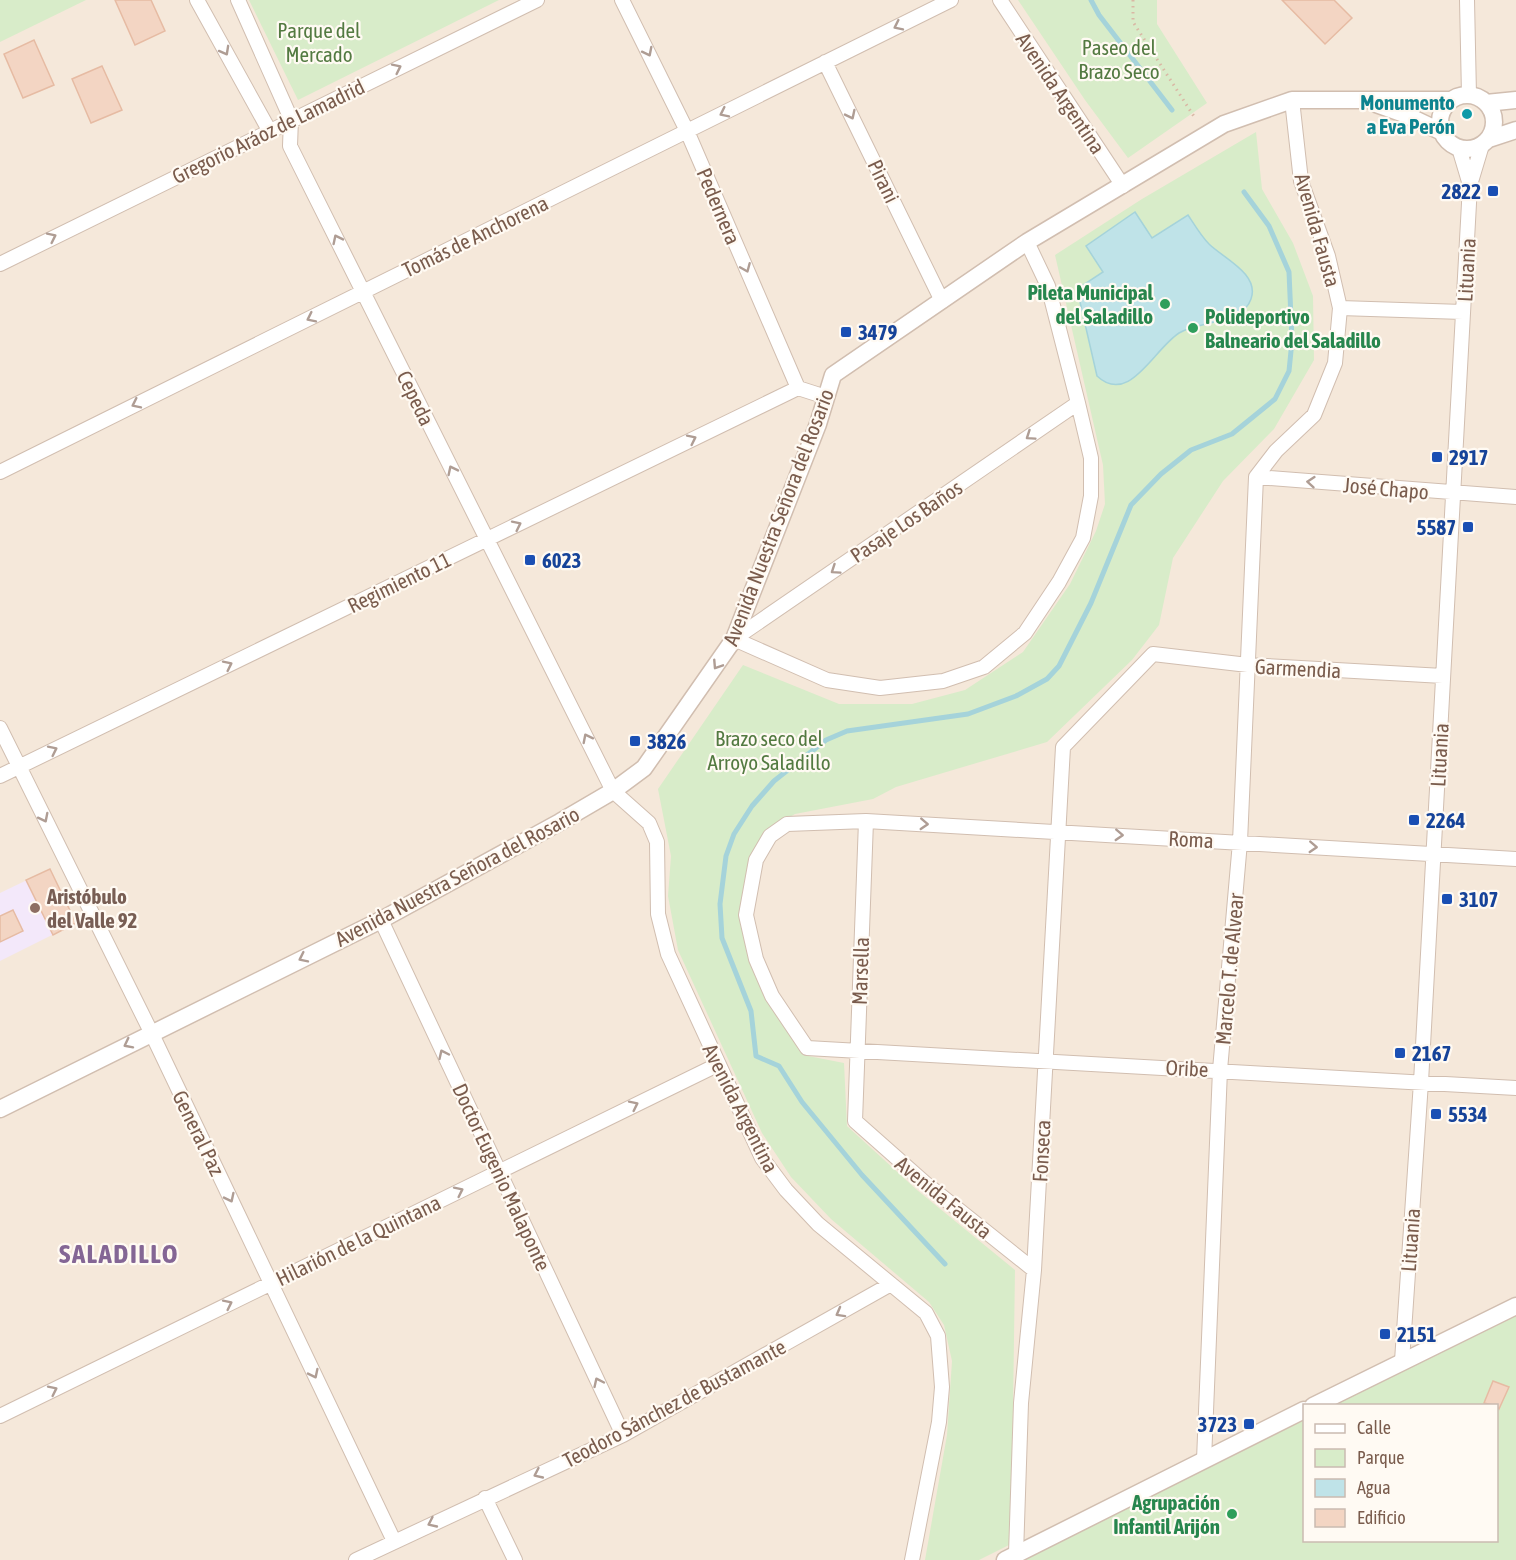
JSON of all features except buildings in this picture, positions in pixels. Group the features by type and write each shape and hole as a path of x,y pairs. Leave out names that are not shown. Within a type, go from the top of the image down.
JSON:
{"street":[{"path":"197,0 269,130"},
{"name":"Cepeda","path":"238,0 291,119 290,146 613,791"},
{"name":"Gregorio Aráoz de Lamadrid","path":"0,264 537,0"},
{"name":"Pedernera","path":"622,0 687,131 798,388"},
{"name":"Tomás de Anchorena","path":"0,472 951,0"},
{"name":"Avenida Argentina","path":"999,0 1123,186"},
{"path":"1467,0 1469,95"},
{"name":"Pirani","path":"825,62 942,301"},
{"path":"1516,100 1486,102 1469,95 1451,100 1443,109 1440,121 1442,132 1449,142 1459,148 1471,149 1516,130"},
{"name":"Avenida Nuestra Señora del Rosario","path":"0,1109 151,1032 381,920 613,791 644,768 692,703 734,639 833,375 1027,242 1224,124 1292,100 1451,100"},
{"name":"Avenida Fausta","path":"1256,477 1276,451 1314,415 1335,363 1340,308 1328,256 1301,181 1292,100"},
{"name":"Avenida Nuestra Señora del Rosario","path":"1367,101 1404,114 1442,132"},
{"path":"1486,102 1495,120 1486,142"},
{"name":"Lituania","path":"1402,1361 1421,1082 1470,185 1486,142"},
{"name":"Lituania","path":"1459,148 1470,185"},
{"path":"734,639 826,680 880,688 943,681 984,668 1025,633 1059,582 1083,538 1090,496 1091,458 1048,286 1027,242"},
{"path":"1340,308 1463,312"},
{"path":"798,388 826,397"},
{"name":"Regimiento 11","path":"0,776 798,388"},
{"name":"Pasaje Los Baños","path":"734,639 1078,403"},
{"name":"José Chapo","path":"1256,477 1453,494 1516,497"},
{"name":"Marcelo T. de Alvear","path":"1204,1460 1220,1070 1240,842 1256,477"},
{"name":"Garmendia","path":"1063,747 1153,654 1248,665 1443,676"},
{"name":"General Paz","path":"0,728 151,1032 394,1541"},
{"name":"Fonseca","path":"1011,1557 1021,1403 1034,1270 1063,747"},
{"name":"Avenida Argentina","path":"613,791 650,823 657,842 658,914 668,954 717,1065 762,1158 786,1190 818,1224 926,1313 938,1336 942,1359 939,1422 912,1560"},
{"path":"858,1051 807,1048 772,996 756,959 746,915 756,860 770,836 787,824 866,820"},
{"name":"Roma","path":"866,820 1516,859"},
{"name":"Marsella","path":"855,1122 866,820"},
{"name":"Doctor Eugenio Malaponte","path":"381,920 623,1435"},
{"name":"Oribe","path":"858,1051 1516,1088"},
{"name":"Hilarión de la Quintana","path":"0,1416 717,1065"},
{"name":"Avenida Fausta","path":"855,1122 925,1184 1034,1270"},
{"name":"Teodoro Sánchez de Bustamante","path":"356,1560 623,1435 891,1284"},
{"path":"1317,1404 1516,1306"},
{"path":"1011,1557 1303,1411"},
{"path":"485,1498 515,1560"}],"path":[{"path":"1133,0 1133,22 1195,118"}],"shaded area":[{"path":"0,0 1516,0 1516,1560 0,1560"},
{"name":"Aristóbulo del Valle 92","path":"50,869 76,923 0,961 0,893"}],"green space":[{"path":"0,0 86,0 0,42"},
{"name":"Parque del Mercado","path":"249,0 499,0 298,100"},
{"name":"Paseo del Brazo Seco","path":"1018,0 1157,0 1157,24 1207,103 1128,158 1085,100"},
{"name":"Brazo seco del Arroyo Saladillo","path":"1256,132 1262,189 1293,243 1313,296 1314,360 1274,429 1223,481 1173,558 1159,625 1132,660 1047,742 896,787 873,799 795,814 768,830 751,858 739,916 751,964 768,999 803,1055 844,1063 847,1126 917,1190 1015,1270 1011,1544 979,1560 925,1560 947,1435 952,1361 944,1325 929,1302 831,1219 791,1177 762,1133 678,950 668,896 671,856 658,789 743,665 839,704 912,704 965,690 1023,652 1070,584 1096,531 1105,504 1103,465 1055,255 1142,199"},
{"path":"1516,1306 1516,1560 1005,1560 1303,1411 1303,1542 1498,1542 1498,1404 1315,1404"}],"water":[{"name":"Pileta Municipal del Saladillo","path":"1135,212 1152,238 1188,215 1209,244 1245,274 1252,290 1251,299 1246,307 1230,318 1179,333 1130,380 1120,384 1109,383 1097,376 1077,289 1103,272 1086,246"}],"waterway":[{"path":"1091,0 1099,15 1172,110"},
{"path":"945,1264 862,1175 802,1102 779,1066 756,1056 751,1011 722,938 720,904 726,856 734,834 752,806 774,781 826,740 847,731 968,714 1016,696 1047,679 1059,666 1091,603 1131,505 1161,474 1191,450 1232,434 1275,399 1289,371 1292,341 1289,272 1269,226 1244,192"}],"place":[{"name":"Monumento a Eva Perón","path":"1467,114"},
{"name":"2822","path":"1493,191"},
{"name":"Pileta Municipal del Saladillo","path":"1165,304"},
{"name":"Polideportivo Balneario del Saladillo","path":"1193,328"},
{"name":"3479","path":"846,332"},
{"name":"2917","path":"1437,457"},
{"name":"5587","path":"1468,527"},
{"name":"6023","path":"530,560"},
{"name":"3826","path":"635,741"},
{"name":"2264","path":"1414,820"},
{"name":"3107","path":"1447,899"},
{"name":"Aristóbulo del Valle 92","path":"35,908"},
{"name":"2167","path":"1400,1053"},
{"name":"5534","path":"1436,1114"},
{"name":"2151","path":"1385,1334"},
{"name":"3723","path":"1249,1424"},
{"name":"Agrupación Infantil Arijón","path":"1232,1514"}],"district":[{"name":"SALADILLO","path":"119,1253"}]}
